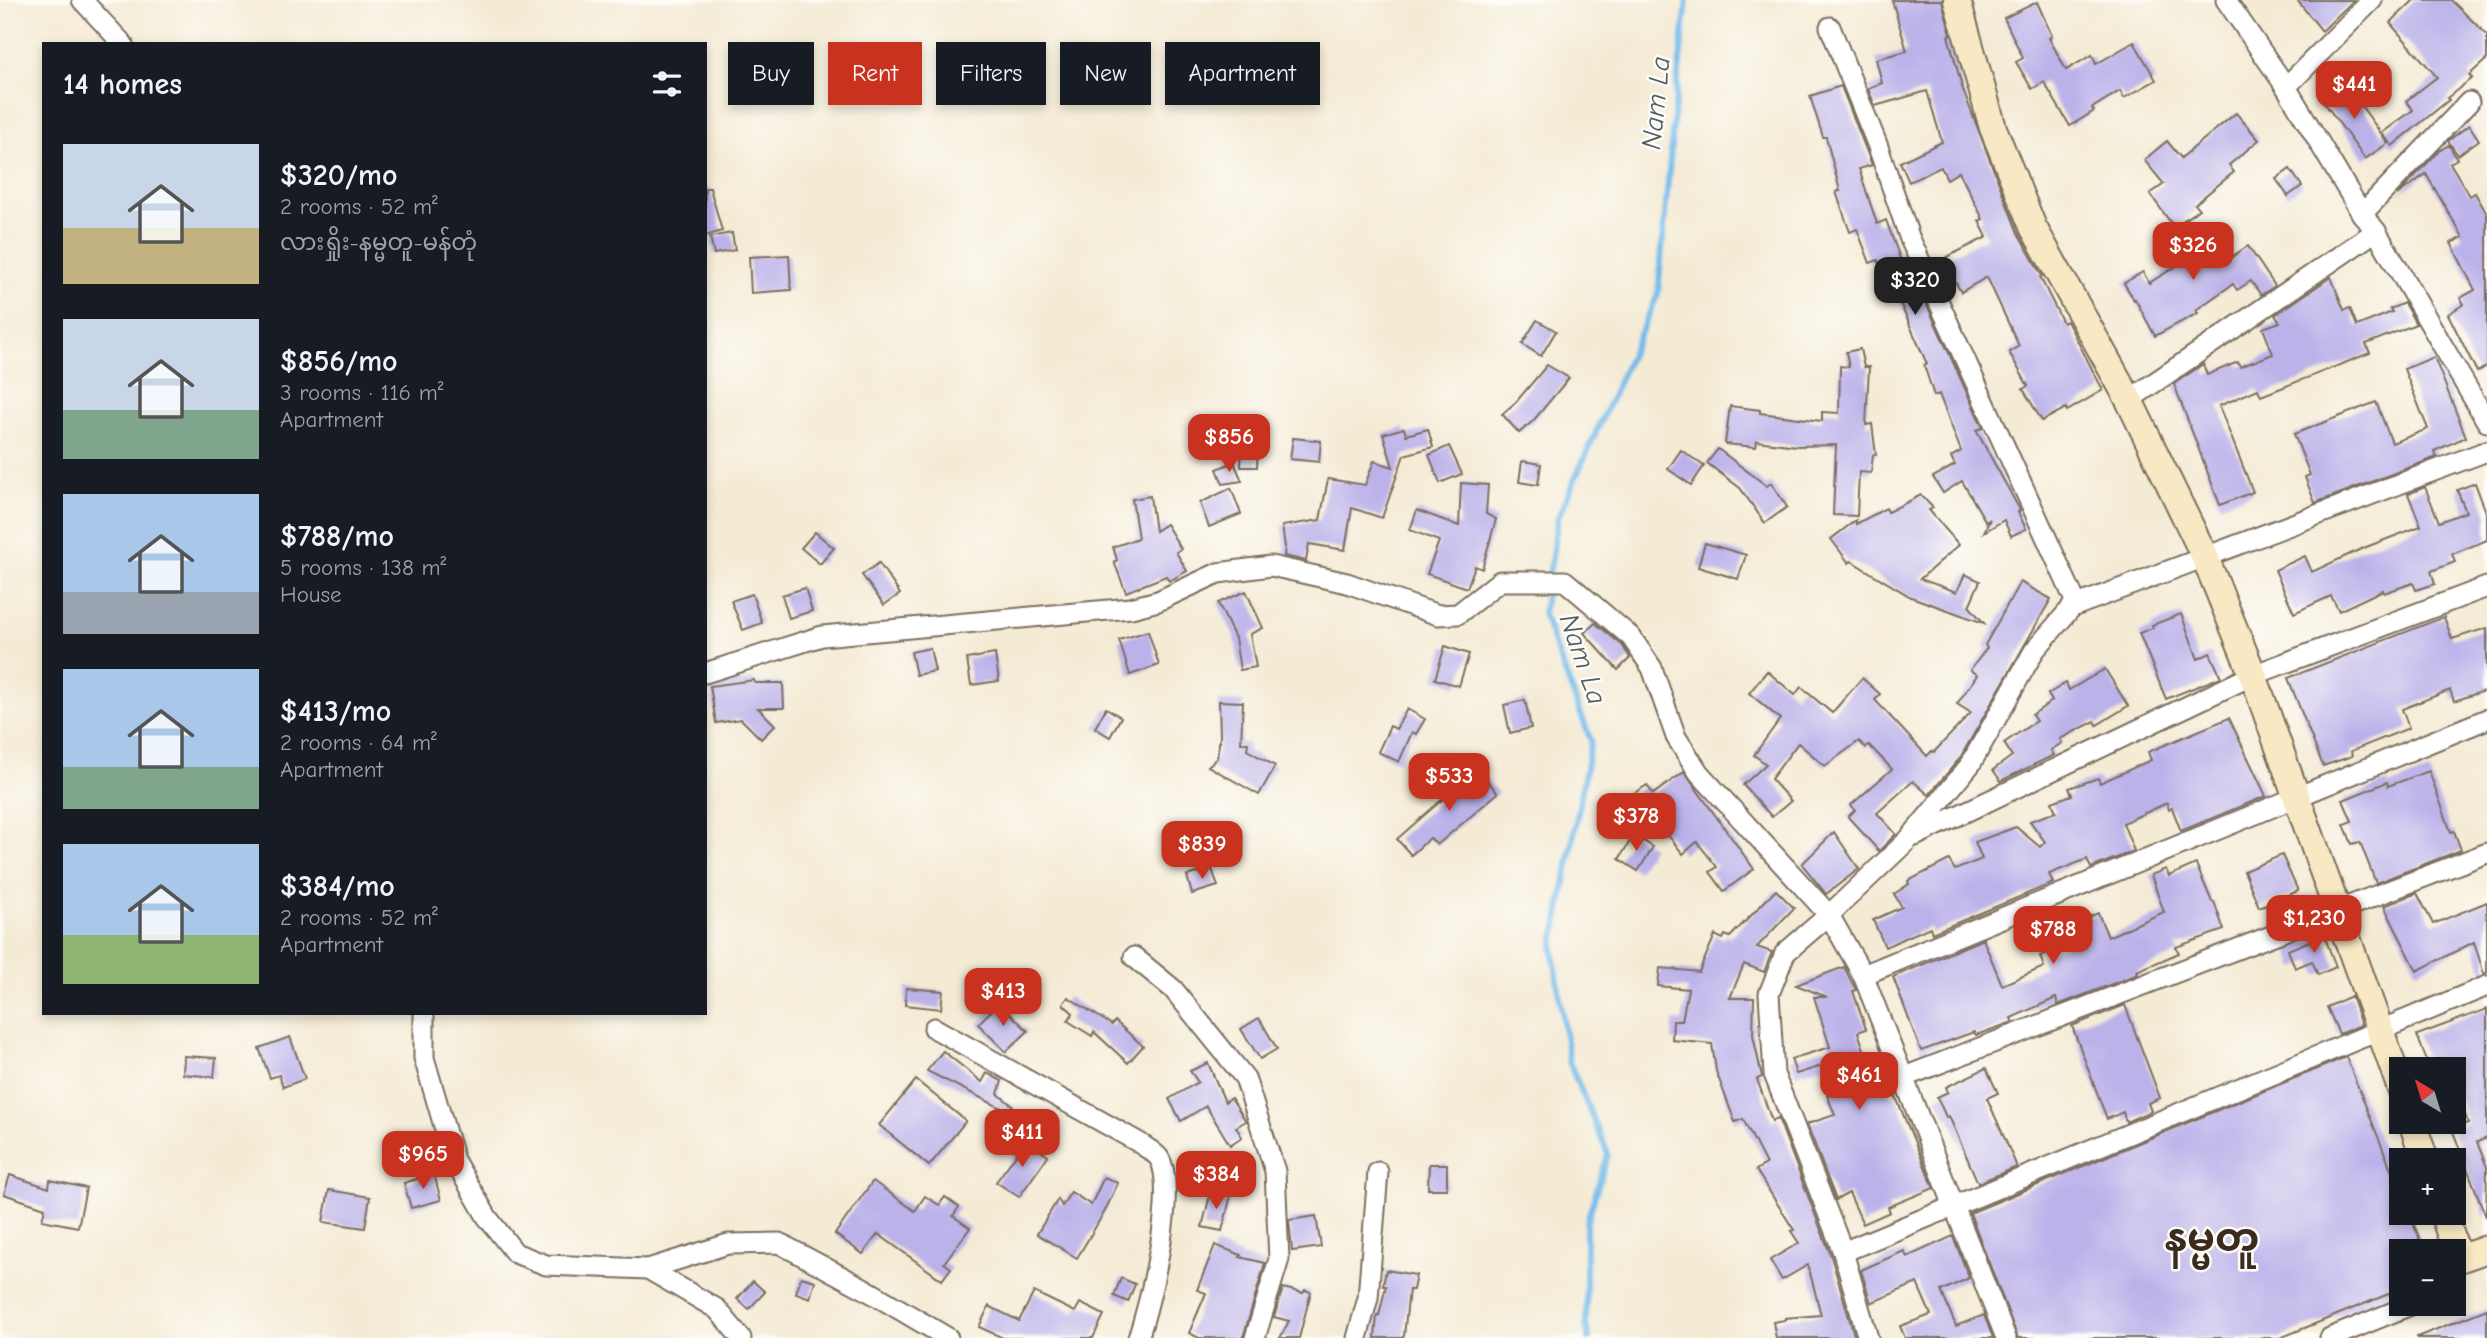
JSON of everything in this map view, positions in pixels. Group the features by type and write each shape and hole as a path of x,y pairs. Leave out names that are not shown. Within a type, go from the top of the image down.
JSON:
{"main road":[{"path":"1957,0 1993,128 2033,227 2129,400 2204,555 2253,675 2390,1057"},
{"path":"2466,1261 2487,1249"}],"street":[{"path":"82,0 121,42"},
{"path":"2226,0 2286,88 2362,214 2376,231 2487,422"},
{"path":"2286,88 2372,0"},
{"path":"1830,27 1877,144 1910,239 2077,605"},
{"path":"2362,214 2469,102"},
{"path":"2129,400 2376,231"},
{"path":"1868,1338 1843,1252 1774,1074 1769,994 1785,953 1908,840 1970,765 2034,651 2072,607 2204,555 2487,451"},
{"path":"707,672 822,636 1131,608 1158,601 1217,573 1271,566 1347,583 1438,615 1458,614 1500,581 1565,581 1631,637 1652,668 1675,737 1699,773 1829,915 1863,975 2006,1338"},
{"path":"1908,840 2253,675 2487,587"},
{"path":"1863,975 2487,719"},
{"path":"1903,1077 2487,853"},
{"path":"1134,957 1173,989 1245,1077 1272,1159 1275,1171 1279,1259 1255,1338"},
{"path":"1843,1252 2487,986"},
{"path":"424,1015 424,1058 453,1160 487,1217 515,1253 546,1265 649,1269 728,1244 779,1243 948,1338"},
{"path":"934,1028 1138,1142 1159,1158 1166,1188 1161,1246 1138,1338"},
{"path":"1357,1338 1368,1298 1378,1172"},
{"path":"649,1269 717,1309 741,1338"},
{"path":"2330,1338 2389,1314"}],"building":[{"path":"1892,0 1942,0 1951,35 1948,36 1963,90 2018,233 2042,276 2040,277 2063,323 2067,321 2103,390 2067,411 2066,408 2042,421 2023,389 2028,386 2009,352 2019,346 1987,277 1961,292 1943,259 1987,237 1979,221 1983,219 1959,172 1947,179 1941,167 1909,182 1900,162 1942,142 1927,91 1875,106 1868,88 1882,83 1876,59 1907,51"},
{"path":"2297,0 2354,0 2322,31"},
{"path":"2414,0 2451,0 2487,35 2487,59 2469,75 2472,78 2447,98 2449,100 2392,146 2382,133 2413,110 2406,101 2437,77 2390,23"},
{"path":"2037,2 2052,36 2049,38 2066,70 2092,55 2096,64 2134,42 2156,80 2124,98 2120,91 2092,108 2094,111 2070,126 2044,82 2032,89 2016,62 2023,58 2004,18"},
{"path":"2344,82 2388,143 2365,159 2321,98"},
{"path":"1841,86 1872,165 1859,169 1877,224 1886,220 1901,261 1906,259 1983,428 1976,430 2020,510 2018,512 2026,529 2011,536 2004,520 1984,532 1990,519 1986,522 1962,481 1943,493 1933,477 1955,465 1951,457 1961,451 1939,394 1934,396 1924,365 1927,364 1896,294 1893,295 1878,260 1870,263 1857,229 1850,232 1836,192 1840,191 1826,137 1823,137 1810,96"},
{"path":"2236,113 2259,140 2229,165 2234,172 2195,204 2199,209 2174,227 2150,194 2164,184 2144,160 2167,141 2181,158"},
{"path":"2469,125 2479,140 2458,155 2448,141"},
{"path":"2449,145 2457,159 2450,163 2470,196 2475,193 2487,214 2487,366 2477,372 2448,314 2464,304 2460,298 2475,290 2451,243 2463,237 2426,174 2397,195 2439,151"},
{"path":"2290,169 2302,186 2288,196 2276,179"},
{"path":"707,188 710,188 722,231 707,235"},
{"path":"2191,230 2203,248 2209,244 2224,262 2248,246 2275,286 2261,295 2251,281 2237,290 2233,284 2196,310 2198,313 2155,336 2124,283 2143,272 2149,283 2178,265 2166,247"},
{"path":"732,233 735,250 714,254 710,237"},
{"path":"789,255 791,290 751,293 749,257"},
{"path":"2331,277 2344,310 2350,308 2357,326 2392,312 2390,309 2404,303 2416,324 2366,344 2370,353 2261,396 2258,389 2219,406 2253,492 2220,505 2174,384 2203,364 2207,375 2238,362 2240,367 2273,354 2263,328 2280,322 2275,315"},
{"path":"1537,320 1556,331 1541,356 1522,344"},
{"path":"1860,349 1864,367 1869,367 1866,425 1872,424 1876,455 1873,455 1871,473 1859,472 1857,516 1833,515 1836,445 1797,446 1757,441 1756,447 1725,444 1730,406 1822,421 1822,412 1839,413 1840,366 1849,367 1846,352"},
{"path":"2434,357 2466,437 2434,451 2437,457 2315,503 2305,477 2310,475 2294,434 2376,402 2392,443 2428,429 2404,369"},
{"path":"1547,365 1569,378 1533,421 1519,433 1502,414 1516,402"},
{"path":"1404,428 1406,435 1428,429 1433,447 1404,455 1382,518 1352,508 1345,550 1309,544 1306,561 1284,556 1282,526 1320,520 1328,479 1365,485 1374,461 1393,467 1383,434"},
{"path":"1293,438 1321,441 1319,462 1290,459"},
{"path":"1242,443 1258,444 1257,467 1241,467"},
{"path":"1449,446 1462,474 1440,483 1429,455"},
{"path":"1718,449 1767,486 1771,483 1787,507 1765,523 1740,488 1707,463"},
{"path":"1681,450 1704,466 1691,485 1668,469"},
{"path":"1522,461 1541,464 1538,485 1519,482"},
{"path":"1234,462 1242,481 1223,484 1217,469"},
{"path":"1461,483 1488,485 1486,514 1496,519 1482,569 1475,566 1467,588 1427,574 1439,541 1410,530 1417,510 1459,526"},
{"path":"2475,483 2487,515 2487,540 2452,554 2455,562 2431,571 2435,584 2416,590 2413,583 2384,593 2383,590 2339,611 2331,596 2294,613 2275,570 2305,556 2312,572 2361,549 2421,526 2408,494 2425,487 2439,522 2466,512 2457,490"},
{"path":"1231,488 1241,514 1209,527 1200,503"},
{"path":"1921,495 1933,508 1929,510 1959,545 1920,579 1957,592 1965,574 1980,581 1969,606 1984,623 1911,597 1851,561 1849,563 1831,539 1856,520 1856,524 1886,508 1888,512"},
{"path":"1150,496 1155,531 1166,524 1181,549 1176,552 1187,571 1169,581 1166,576 1126,592 1114,562 1117,560 1113,547 1138,538 1132,499"},
{"path":"815,532 834,548 820,564 801,548"},
{"path":"1705,543 1746,555 1738,579 1698,567"},
{"path":"879,563 900,594 884,605 862,575"},
{"path":"2020,582 2051,599 1960,758 1929,795 1913,781 1877,813 1896,834 1879,851 1848,817 1855,810 1851,805 1892,769 1869,745 1866,748 1859,741 1825,766 1798,743 1771,779 1791,801 1772,817 1743,785 1766,764 1754,755 1780,719 1749,693 1767,671 1795,695 1801,687 1832,713 1862,678 1880,694 1875,700 1927,756 1934,752 1971,713 1957,704 1977,675 1970,670 1987,648 1985,645"},
{"path":"805,588 812,611 789,618 782,595"},
{"path":"1246,591 1263,628 1250,634 1256,667 1240,670 1235,638 1218,603"},
{"path":"752,594 762,623 743,630 731,601"},
{"path":"2181,614 2198,659 2210,653 2221,677 2166,699 2139,633"},
{"path":"2444,617 2452,639 2487,628 2487,690 2454,701 2450,690 2402,709 2409,728 2351,751 2352,756 2323,766 2288,678"},
{"path":"1595,623 1622,645 1630,658 1618,670 1584,633"},
{"path":"1148,631 1159,665 1130,675 1119,640"},
{"path":"1445,646 1469,654 1459,686 1435,679"},
{"path":"930,648 935,671 916,675 911,652"},
{"path":"995,654 999,681 971,685 967,659"},
{"path":"2105,669 2128,706 2097,725 2095,721 2060,739 2062,743 2051,750 2054,755 2001,781 1993,770 2012,756 2004,743 2036,721 2032,715 2052,701 2048,694 2066,683 2069,690"},
{"path":"754,680 755,683 783,683 784,708 758,708 775,725 761,739 741,719 716,723 710,686"},
{"path":"1525,700 1531,728 1510,733 1504,705"},
{"path":"1219,701 1243,702 1241,743 1248,743 1247,750 1275,766 1259,795 1208,766 1217,758 1220,736"},
{"path":"1106,708 1121,717 1110,737 1095,728"},
{"path":"1407,709 1425,719 1416,734 1412,732 1399,762 1378,752 1390,726 1396,729"},
{"path":"2229,718 2266,796 2181,831 2172,808 2169,810 2167,803 2123,823 2134,851 2091,868 2087,859 2049,874 2053,883 1932,933 1930,927 1885,947 1873,920 1902,907 1894,894 1909,884 1908,881 1949,860 1955,870 1982,859 1975,842 2016,827 2040,847 2045,842 2030,821 2056,812 2052,802 2072,795 2069,788 2098,778 2100,783 2151,760 2148,752"},
{"path":"1477,769 1498,793 1437,845 1430,838 1411,855 1397,839"},
{"path":"2429,771 2451,832 2454,831 2461,850 2376,883 2360,842 2352,844 2344,824 2352,821 2343,800 2387,782 2388,786"},
{"path":"1684,772 1754,869 1724,891 1710,872 1717,867 1697,842 1683,854 1664,830 1661,835 1633,794 1647,785 1653,794"},
{"path":"1834,832 1859,869 1826,894 1802,864"},
{"path":"1634,835 1653,847 1638,871 1619,859"},
{"path":"2282,855 2298,891 2259,907 2244,871"},
{"path":"2196,864 2224,930 2176,947 2179,953 2137,971 2138,974 2058,1005 2056,998 2011,1018 2013,1022 1976,1035 1974,1032 1921,1051 1893,977 1983,939 2002,985 2044,967 2040,956 2080,940 2073,924 2098,913 2108,937 2164,912 2151,875 2166,869 2169,876"},
{"path":"1212,869 1218,886 1192,894 1187,876"},
{"path":"1776,890 1794,908 1757,947 1772,952 1764,972 1744,964 1730,998 1754,998 1753,1035 1762,1077 1757,1079 1772,1121 1778,1118 1831,1256 1855,1338 1776,1338 1773,1322 1785,1318 1821,1315 1808,1265 1782,1280 1770,1260 1799,1243 1791,1231 1794,1230 1756,1170 1766,1164 1743,1119 1735,1122 1716,1071 1712,1044 1672,1040 1673,1021 1682,1021 1688,989 1658,986 1660,968 1699,972 1715,935 1723,939 1725,935 1730,937"},
{"path":"2417,893 2433,924 2487,902 2487,973 2484,974 2474,942 2417,971 2384,906"},
{"path":"2324,935 2336,967 2318,975 2312,961 2295,968 2288,950"},
{"path":"1844,967 1856,990 1853,991 1866,1029 1858,1032 1873,1076 1881,1073 1891,1096 1895,1095 1934,1188 1888,1207 1890,1212 1863,1224 1849,1193 1836,1200 1807,1124 1835,1115 1827,1095 1832,1094 1822,1066 1796,1074 1791,1059 1830,1047 1814,997 1827,997 1796,985"},
{"path":"906,988 943,991 941,1009 905,1005"},
{"path":"2351,996 2361,1025 2339,1034 2327,1007"},
{"path":"1068,997 1112,1025 1115,1021 1143,1046 1128,1063 1094,1032 1092,1036 1068,1021 1073,1013 1063,1004"},
{"path":"999,1003 1028,1031 1006,1052 978,1024"},
{"path":"2125,1005 2160,1098 2148,1103 2151,1111 2126,1122 2123,1112 2107,1119 2072,1026"},
{"path":"2487,1009 2487,1138 2477,1142 2487,1167 2486,1217 2466,1165 2466,1148 2459,1148 2454,1134 2466,1134 2468,1123 2466,1057 2425,1057 2417,1035"},
{"path":"1259,1018 1277,1049 1260,1059 1241,1029"},
{"path":"290,1037 305,1079 283,1087 279,1075 270,1078 259,1048"},
{"path":"943,1051 982,1082 987,1073 1002,1081 998,1094 1013,1106 1009,1112 927,1071"},
{"path":"184,1056 216,1058 214,1077 183,1074"},
{"path":"2346,1057 2389,1164 2389,1225 2414,1225 2419,1239 2389,1239 2389,1294 2280,1338 2018,1338 1970,1213"},
{"path":"1208,1063 1225,1102 1231,1098 1246,1121 1236,1127 1242,1137 1230,1145 1206,1106 1181,1121 1169,1099 1198,1082 1190,1071"},
{"path":"1986,1068 1998,1093 1987,1098 2017,1167 1978,1183 1949,1116 1946,1117 1937,1097 1948,1092 1946,1087"},
{"path":"916,1080 966,1121 929,1166 879,1125"},
{"path":"1026,1141 1048,1156 1019,1197 996,1182"},
{"path":"1429,1164 1447,1164 1447,1189 1428,1189"},
{"path":"434,1174 441,1200 411,1208 404,1183"},
{"path":"10,1175 49,1188 50,1180 86,1188 78,1227 42,1220 45,1208 4,1194"},
{"path":"1104,1177 1118,1183 1077,1258 1037,1234 1058,1199 1062,1206 1071,1192 1091,1205"},
{"path":"873,1181 915,1211 925,1196 939,1205 945,1197 959,1207 953,1216 970,1228 944,1263 951,1268 942,1280 878,1234 863,1254 835,1234"},
{"path":"329,1190 370,1197 365,1228 323,1222"},
{"path":"1211,1191 1231,1195 1222,1231 1202,1227"},
{"path":"1316,1216 1321,1247 1292,1251 1289,1220"},
{"path":"1953,1236 1969,1278 1941,1291 1956,1326 1984,1315 1993,1338 1905,1338 1900,1326 1931,1315 1917,1283 1871,1303 1861,1270 1904,1251 1907,1257"},
{"path":"1215,1245 1241,1255 1240,1257 1265,1263 1243,1338 1199,1338 1189,1333 1206,1293 1197,1290"},
{"path":"1386,1270 1416,1275 1413,1290 1409,1290 1402,1338 1375,1338 1377,1315 1386,1286 1383,1286"},
{"path":"801,1277 815,1281 810,1298 796,1293"},
{"path":"1121,1278 1135,1284 1128,1302 1114,1296"},
{"path":"753,1281 765,1292 749,1309 737,1299"},
{"path":"1283,1288 1303,1293 1305,1290 1311,1292 1299,1338 1280,1338 1289,1321 1274,1317"},
{"path":"1034,1292 1075,1312 1080,1303 1104,1315 1093,1338 1003,1338 979,1327 989,1306 1019,1321"},
{"path":"2487,1309 2487,1338 2417,1338 2417,1337"}],"waterway":[{"name":"Nam La","path":"1589,1338 1586,1325 1586,1224 1608,1154 1569,1062 1553,948 1591,741 1543,614 1558,517 1658,294 1687,0"}],"district":[{"name":"နမ္မတူ","path":"2212,1238"}]}
